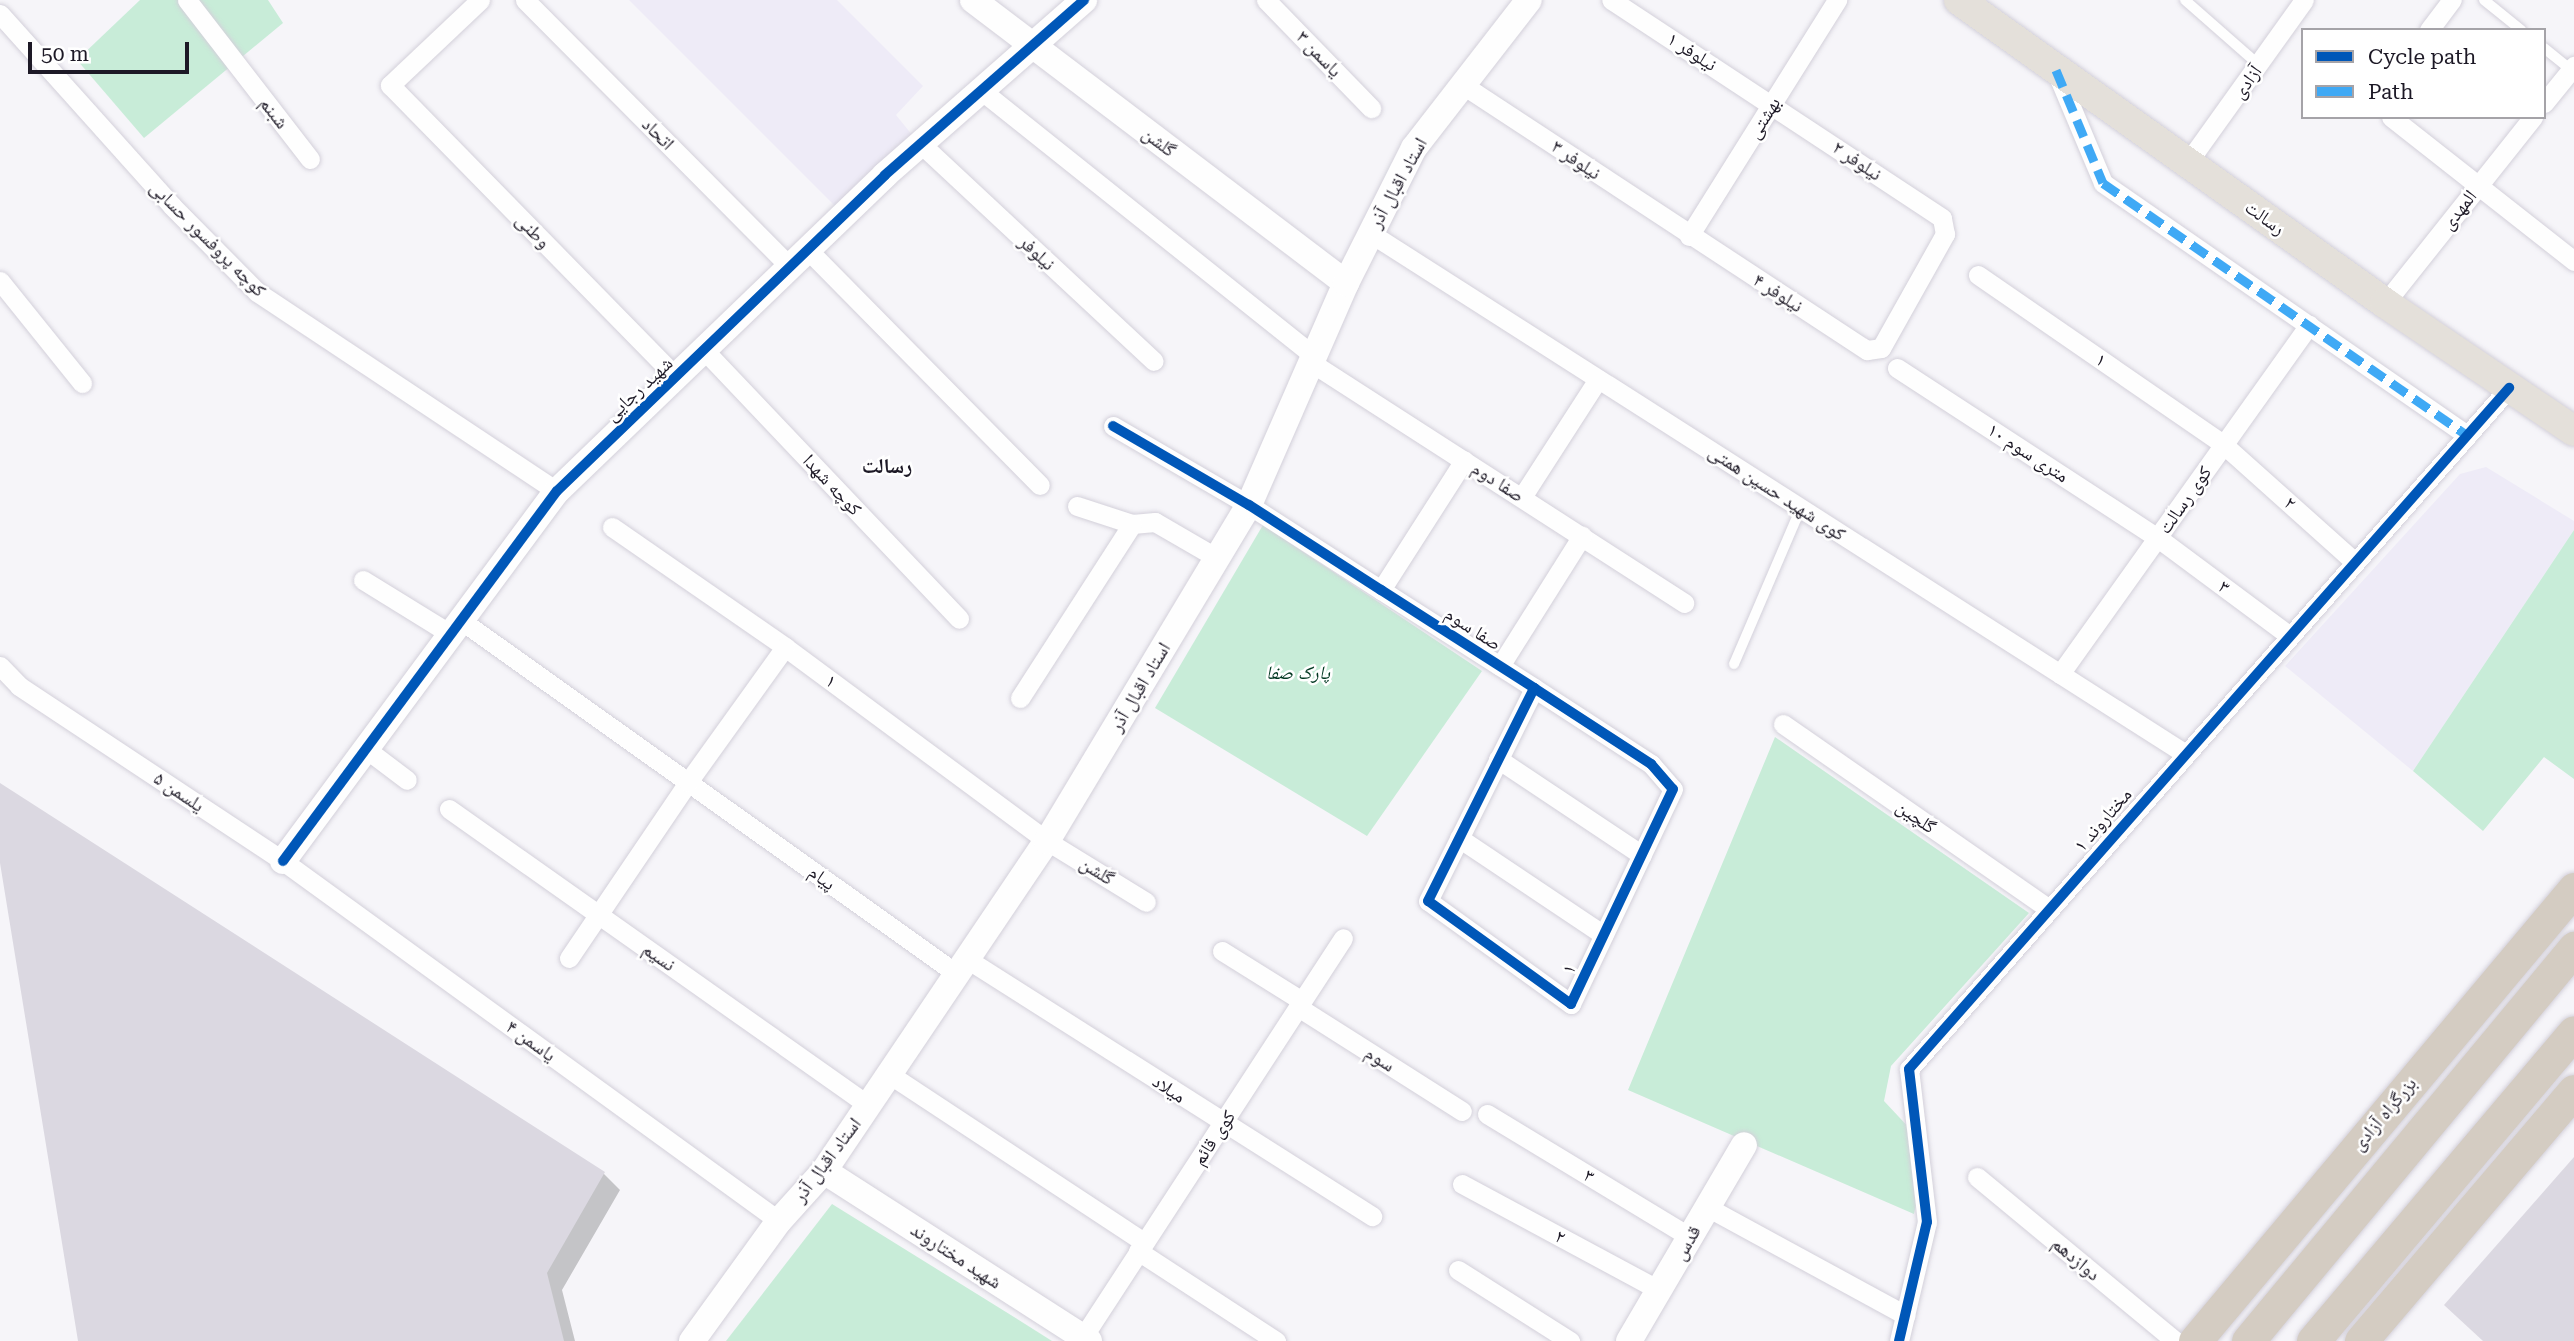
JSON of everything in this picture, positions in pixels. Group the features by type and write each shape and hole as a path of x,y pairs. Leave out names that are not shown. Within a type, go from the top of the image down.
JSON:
{"highway":[{"name":"بزرگراه آزادی","path":"2195,1341 2574,889"},
{"name":"بزرگراه آزادی","path":"2248,1341 2574,948"},
{"path":"2313,1341 2574,1031"},
{"path":"2361,1341 2574,1091"}],"main road":[{"name":"رسالت","path":"1959,0 2385,303 2574,431"}],"street":[{"name":"شبنم","path":"187,0 310,159"},
{"name":"اتحاد","path":"525,0 1040,485"},
{"name":"گلشن","path":"972,0 1346,283"},
{"name":"شهید رجایی","path":"283,861 557,491 920,144 1084,0"},
{"name":"یاسمن ۳","path":"1266,0 1371,108"},
{"name":"استاد اقبال آذر","path":"692,1341 779,1222 824,1171 1047,841 1249,505 1346,283 1413,148 1529,0"},
{"name":"نیلوفر ۱","path":"1612,0 1773,104"},
{"name":"بهشتی","path":"1689,236 1837,0"},
{"name":"آزادی","path":"2188,162 2304,0"},
{"path":"2431,28 2452,0"},
{"name":"وطنی","path":"471,3 390,85 677,378"},
{"name":"کوچه پروفسور حسابی","path":"0,14 172,206 257,292 557,491"},
{"path":"2546,101 2573,69"},
{"path":"2056,70 2104,183 2467,435"},
{"name":"نیلوفر ۳","path":"1463,85 1689,236"},
{"name":"صفا دوم","path":"982,91 1313,359 1684,603"},
{"name":"نیلوفر ۲","path":"1773,104 1942,218 1945,234 1881,348 1867,350"},
{"path":"2394,119 2574,261"},
{"name":"المهدی","path":"2385,303 2531,119"},
{"name":"نیلوفر","path":"920,144 1154,361"},
{"name":"کوی شهید حسین همتی","path":"1370,233 2184,753"},
{"name":"نیلوفر ۴","path":"1689,236 1867,350"},
{"name":"۱","path":"1978,275 2224,444"},
{"path":"0,281 82,383"},
{"name":"کوی رسالت","path":"2060,674 2309,325"},
{"name":"کوچه شهدا","path":"705,351 959,620"},
{"name":"۱۰ متری سوم","path":"1898,368 2158,538"},
{"path":"1522,498 1598,379"},
{"name":"مختاروند ۱","path":"1899,1341 1927,1222 1909,1069 2184,753 2509,388"},
{"name":"صفا سوم","path":"1113,426 1249,505 1534,688 1651,764 1673,789"},
{"name":"۲","path":"2224,444 2356,562"},
{"path":"1381,590 1464,460"},
{"path":"1077,506 1132,524 1155,523 1217,558"},
{"path":"1020,698 1132,524"},
{"name":"۱","path":"612,527 785,647 1047,841"},
{"path":"1500,666 1582,536"},
{"name":"۳","path":"2158,538 2290,636"},
{"name":"پیام","path":"363,580 457,628 962,967"},
{"path":"569,958 688,782 785,647"},
{"name":"یلسمن ۵","path":"0,666 19,686 283,861"},
{"path":"1534,688 1459,838 1604,935"},
{"name":"گلچین","path":"1783,724 2049,909"},
{"path":"366,750 407,780"},
{"path":"1498,760 1642,855"},
{"name":"۱","path":"1459,838 1428,901 1572,1004 1673,789"},
{"name":"نسیم","path":"449,809 868,1105"},
{"name":"گلشن","path":"1047,841 1146,902"},
{"name":"یاسمن ۴","path":"283,861 779,1222"},
{"name":"کوی قائم","path":"1086,1339 1141,1247 1224,1124 1343,938"},
{"path":"1222,951 1300,1004"},
{"name":"میلاد","path":"962,967 1372,1216"},
{"name":"سوم","path":"1300,1004 1462,1111"},
{"path":"889,1074 1276,1341"},
{"name":"۳","path":"1487,1114 1690,1237"},
{"name":"قدس","path":"1635,1339 1659,1290 1744,1145"},
{"name":"شهید مختاروند","path":"824,1171 1086,1339"},
{"name":"دوازدهم","path":"1977,1177 2175,1341"},
{"name":"۲","path":"1462,1184 1659,1290"},
{"path":"1707,1207 1905,1315"},
{"path":"1458,1270 1570,1341"}],"lane":[{"path":"2185,0 2259,65"},
{"path":"2484,0 2519,28"},
{"path":"2546,49 2573,69"},
{"path":"1734,664 1801,508"}],"shaded area":[{"path":"629,0 837,0 923,86 896,115 913,136 836,207"},
{"path":"2486,467 2574,521 2574,530 2413,771 2285,666 2460,474"}],"green space":[{"path":"140,0 268,0 283,23 144,138 77,60"},
{"name":"پارک صفا","path":"1263,525 1482,671 1367,836 1155,708"},
{"path":"2574,530 2574,779 2544,757 2483,831 2413,771"},
{"path":"1775,737 2029,913 1891,1066 1884,1101 1928,1148 1914,1214 1628,1090"},
{"path":"832,1204 1006,1312 1052,1341 726,1341"}],"building":[{"path":"0,783 605,1172 547,1273 564,1341 78,1341 0,863"},
{"path":"2574,1157 2574,1341 2483,1341 2444,1305"}],"marked path":[{"path":"2056,70 2103,183 2467,435"}],"cycle path":[{"path":"283,861 557,491 885,175 1084,0"},
{"path":"1899,1341 1927,1222 1909,1069 2509,388"},
{"path":"1113,426 1249,505 1534,688 1651,764 1673,789 1571,1004 1428,901 1534,688"}],"district":[{"name":"رسالت","path":"887,466"}]}
